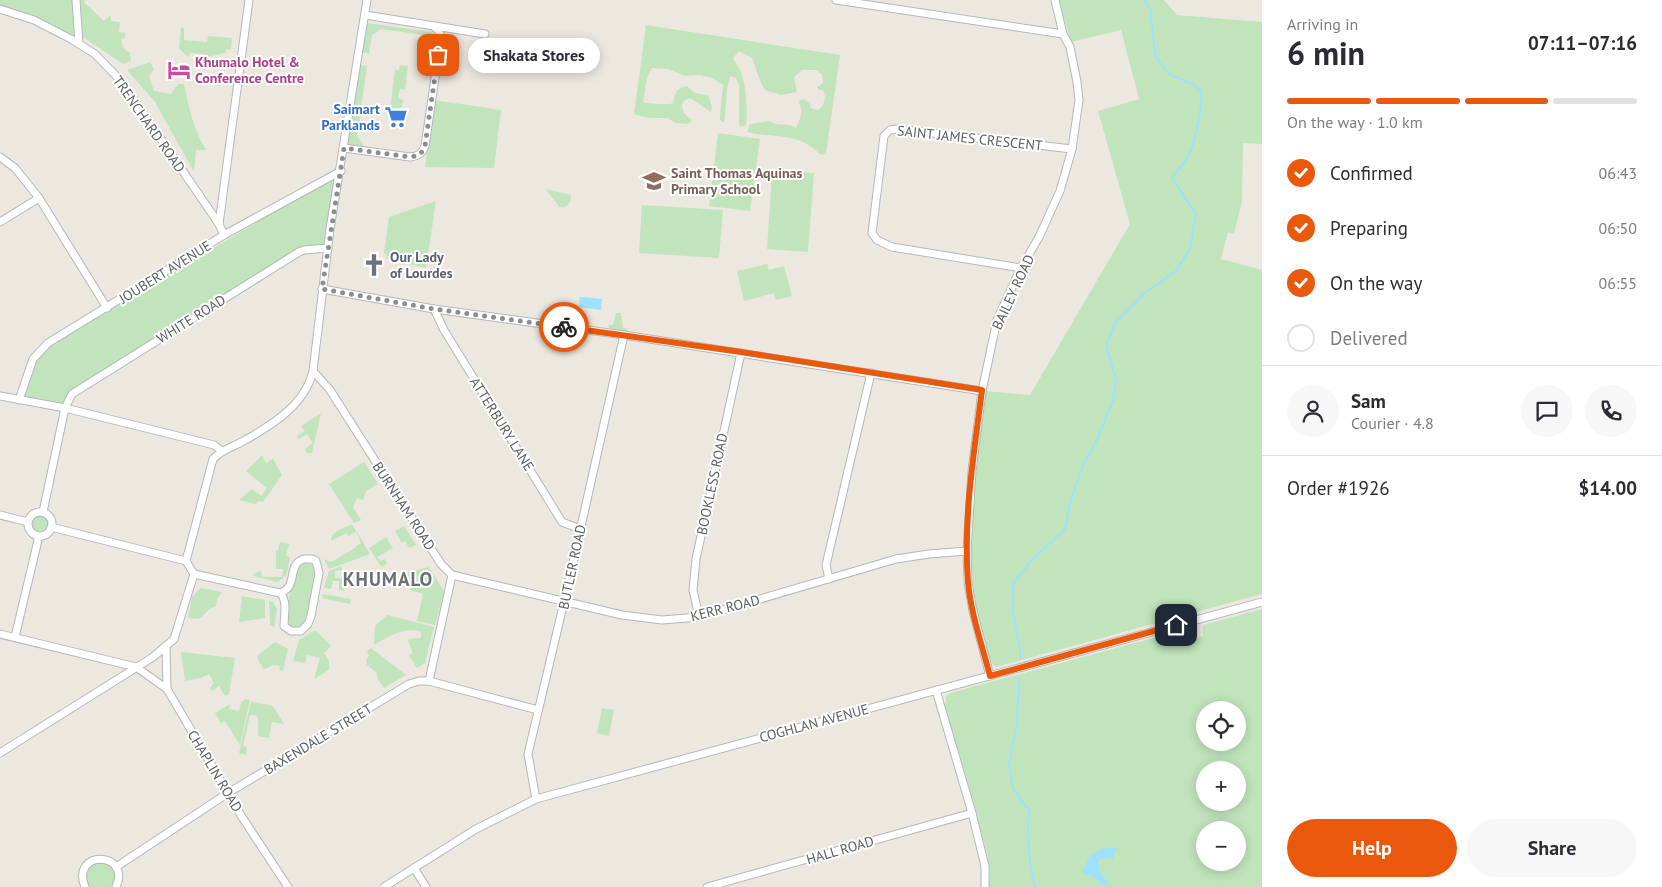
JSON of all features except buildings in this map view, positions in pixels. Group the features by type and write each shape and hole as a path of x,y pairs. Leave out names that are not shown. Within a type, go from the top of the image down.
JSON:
{"street":[{"path":"76,0 79,44"},
{"path":"219,224 249,0"},
{"path":"186,561 213,459 222,451 247,439 293,406 306,392 313,371 322,289 367,0"},
{"path":"836,0 1063,34"},
{"name":"BAILEY ROAD","path":"990,676 970,598 967,552 972,471 982,390 997,320 1021,268 1040,237 1060,192 1072,149 1079,100 1070,47 1063,34 1055,0"},
{"name":"TRENCHARD ROAD","path":"0,10 34,20 95,54 122,82 219,224 224,235"},
{"path":"365,15 485,34"},
{"path":"344,148 410,157 419,155 423,151 441,37 438,30 433,26"},
{"name":"SAINT JAMES CRESCENT","path":"1021,268 892,247 877,240 872,233 884,136 890,130 897,129 1072,149"},
{"path":"0,156 15,168 39,198 107,308"},
{"name":"JOUBERT AVENUE","path":"19,400 33,359 48,343 224,235 341,170"},
{"path":"0,222 39,198"},
{"name":"WHITE ROAD","path":"65,408 72,394 298,252 328,248"},
{"path":"322,289 434,309 741,352 982,390"},
{"name":"ATTERBURY LANE","path":"434,309 444,330 562,522 580,529"},
{"name":"BUTLER ROAD","path":"536,799 528,754 624,335"},
{"name":"BOOKLESS ROAD","path":"699,617 694,590 696,559 741,352"},
{"name":"BURNHAM ROAD","path":"313,371 330,390 442,564 452,575"},
{"path":"829,579 826,565 870,372"},
{"path":"0,396 65,408 214,445 222,451"},
{"path":"43,512 65,408"},
{"path":"43,512 52,521 51,527 44,535 38,536 30,531 28,522 34,514 43,512"},
{"path":"0,515 28,522"},
{"path":"51,527 186,561 194,574 280,593 286,591 289,587 295,566 300,560 312,559 316,561 320,573 311,616 305,628 300,631 290,631 285,628 285,601 280,593"},
{"path":"15,637 38,536"},
{"name":"KERR ROAD","path":"452,575 622,616 662,620 699,617 911,555 967,552"},
{"path":"0,753 167,646 174,639 177,632 194,574"},
{"path":"429,681 452,575"},
{"name":"COGHLAN AVENUE","path":"384,887 476,829 536,799 1262,602"},
{"path":"0,634 136,667 167,689"},
{"name":"CHAPLIN ROAD","path":"167,646 167,689 228,794 288,887"},
{"name":"BAXENDALE STREET","path":"116,867 228,794 400,689 419,681 429,681 538,710"},
{"path":"936,690 972,813 985,866 985,887"},
{"name":"HALL ROAD","path":"707,887 972,813"},
{"path":"84,887 82,873 85,866 90,861 97,859 104,859 116,867 118,874 116,887"},
{"path":"414,868 426,887"}],"green space":[{"path":"0,0 74,0 77,41 0,8"},
{"path":"80,0 86,0 84,2 104,21 111,15 111,21 120,22 119,32 125,33 125,38 122,39 123,45 130,53 131,61 123,64 83,37"},
{"path":"1059,0 1164,0 1177,15 1262,22 1262,144 1243,143 1242,201 1234,234 1228,232 1221,259 1262,270 1262,594 996,667 987,653 976,606 972,575 971,545 974,483 986,391 1030,395 1130,224 1098,111 1139,99 1121,30 1071,42"},
{"path":"368,23 431,32 437,37 437,43 430,42 431,36 381,29 372,35 369,54 362,52 366,25"},
{"path":"646,25 840,55 826,154 821,155 812,147 795,139 747,132 750,124 769,121 796,128 801,115 800,100 804,99 811,108 818,110 823,106 825,96 823,90 819,90 817,87 823,83 822,75 816,70 802,70 794,77 797,92 781,95 765,90 752,58 739,51 733,58 741,72 744,84 747,106 746,125 740,127 739,86 736,78 731,76 729,81 726,93 724,123 720,120 723,85 712,78 700,75 685,76 668,69 652,68 647,80 643,101 645,103 673,103 676,92 687,86 695,93 708,95 712,107 711,112 690,98 683,102 682,105 683,111 692,121 687,124 676,123 667,118 649,118 634,114"},
{"path":"181,28 184,28 184,40 207,42 208,36 232,38 231,50 226,49 226,53 203,58 203,54 190,53 189,57 179,49"},
{"path":"150,62 154,69 149,76 154,91 171,94 178,84 184,84 195,126 206,150 196,150 194,172 155,102 127,70"},
{"path":"360,65 367,66 357,136 363,144 362,147 347,145"},
{"path":"400,65 408,66 405,90 400,89 398,98 403,100 401,110 390,109 395,70 399,70"},
{"path":"434,100 501,110 494,168 425,167"},
{"path":"718,133 760,139 750,211 709,206"},
{"path":"772,170 814,173 808,252 767,249"},
{"path":"339,174 330,224 321,247 304,248 71,393 64,406 22,399 34,360 49,345"},
{"path":"546,189 571,195 570,202 567,206 559,207"},
{"path":"436,201 426,268 386,258 387,254 384,253 389,217"},
{"path":"642,205 723,210 719,258 639,253"},
{"path":"767,264 769,270 784,266 792,296 776,300 774,293 744,301 737,271"},
{"path":"616,313 621,313 623,328 627,329 627,334 609,332 609,325 613,325"},
{"path":"321,413 312,453 307,453 305,449 313,443 307,434 299,439 297,436 305,431 301,426"},
{"path":"262,455 266,463 273,459 282,475 263,502 259,501 255,504 239,500 252,489 261,496 267,488 246,471"},
{"path":"364,462 378,484 366,491 363,500 357,498 353,507 361,520 354,523 329,484"},
{"path":"40,512 48,516 52,524 48,532 40,536 32,532 28,524 32,516"},
{"path":"352,524 370,554 329,569 324,559 331,562 361,543 356,532 348,536 347,533 331,541 336,532"},
{"path":"404,526 416,545 409,548 405,541 402,543 395,531"},
{"path":"386,537 393,548 377,557 380,561 385,559 387,564 381,567 369,548"},
{"path":"280,542 289,544 286,555 290,558 287,574 278,582 253,576 261,571 262,577 282,577 283,569 276,569 276,551"},
{"path":"305,563 313,564 317,568 307,622 303,626 289,627 287,606 289,598 298,568"},
{"path":"341,566 342,570 335,571 335,578 343,578 344,590 339,591 339,581 333,581 331,589 324,588 329,571"},
{"path":"429,567 444,591 435,625 417,621 423,594 410,590 405,573"},
{"path":"201,588 222,592 217,599 216,606 199,619 188,618 192,597"},
{"path":"323,594 351,599 350,604 322,598"},
{"path":"242,596 265,600 265,618 239,622"},
{"path":"269,601 273,602 277,609 274,627 270,625"},
{"path":"1262,609 1262,887 989,887 990,872 987,851 945,707 946,696 950,693 1190,628 1196,639 1203,636 1203,625"},
{"path":"387,615 434,627 425,663 417,668 409,655 413,653 408,641 409,639 421,638 421,632 402,631 374,645 375,626"},
{"path":"315,630 331,646 324,653 329,660 329,670 314,679 320,658 307,655 305,663 293,661 299,640"},
{"path":"275,642 288,649 283,671 279,670 280,666 273,665 265,669 262,668 257,656"},
{"path":"371,648 406,675 384,688 378,680 376,672 367,665 366,660 369,656 367,651"},
{"path":"181,652 235,658 229,694 225,696 219,686 212,691 210,688 214,683 209,674 201,678 185,681"},
{"path":"246,699 250,700 240,745 225,721 221,723 215,713 230,704 229,709 239,711 241,702"},
{"path":"251,701 273,706 284,724 272,722 269,738 258,736 258,719 256,715 250,715 243,746 247,747 246,755 239,753"},
{"path":"602,708 614,710 609,736 597,733"},
{"path":"97,859 116,867 116,887 85,887 82,873"}],"water":[{"path":"580,297 602,299 601,310 579,307"},
{"path":"1117,847 1113,859 1101,858 1098,862 1100,872 1110,886 1102,884 1089,874 1083,873 1083,868 1086,868 1092,855 1107,848"}],"waterway":[{"path":"1020,659 1013,612 1013,584 1032,560 1065,529 1070,503 1083,465 1096,442 1113,401 1116,379 1106,346 1115,323 1146,292 1176,271 1190,249 1196,214 1172,178 1186,159 1197,132 1201,90 1169,74 1155,56 1150,8 1144,0"},
{"path":"1019,680 1017,723 1009,765 1013,789 1029,810 1029,849 1035,887"}],"way so far":[{"path":"438,55 425,146 419,155 410,157 344,148 322,289 434,309 564,327"}],"place":[{"name":"Shakata Stores","path":"438,55"},
{"name":"Khumalo Hotel & Conference Centre","path":"179,70"},
{"name":"Saimart Parklands","path":"396,117"},
{"name":"Saint Thomas Aquinas Primary School","path":"654,181"},
{"name":"Our Lady of Lourdes","path":"374,265"}],"district":[{"name":"KHUMALO","path":"388,579"}],"route":[{"path":"564,327 741,352 982,390 972,471 967,552 970,598 990,676 1176,625"}]}
